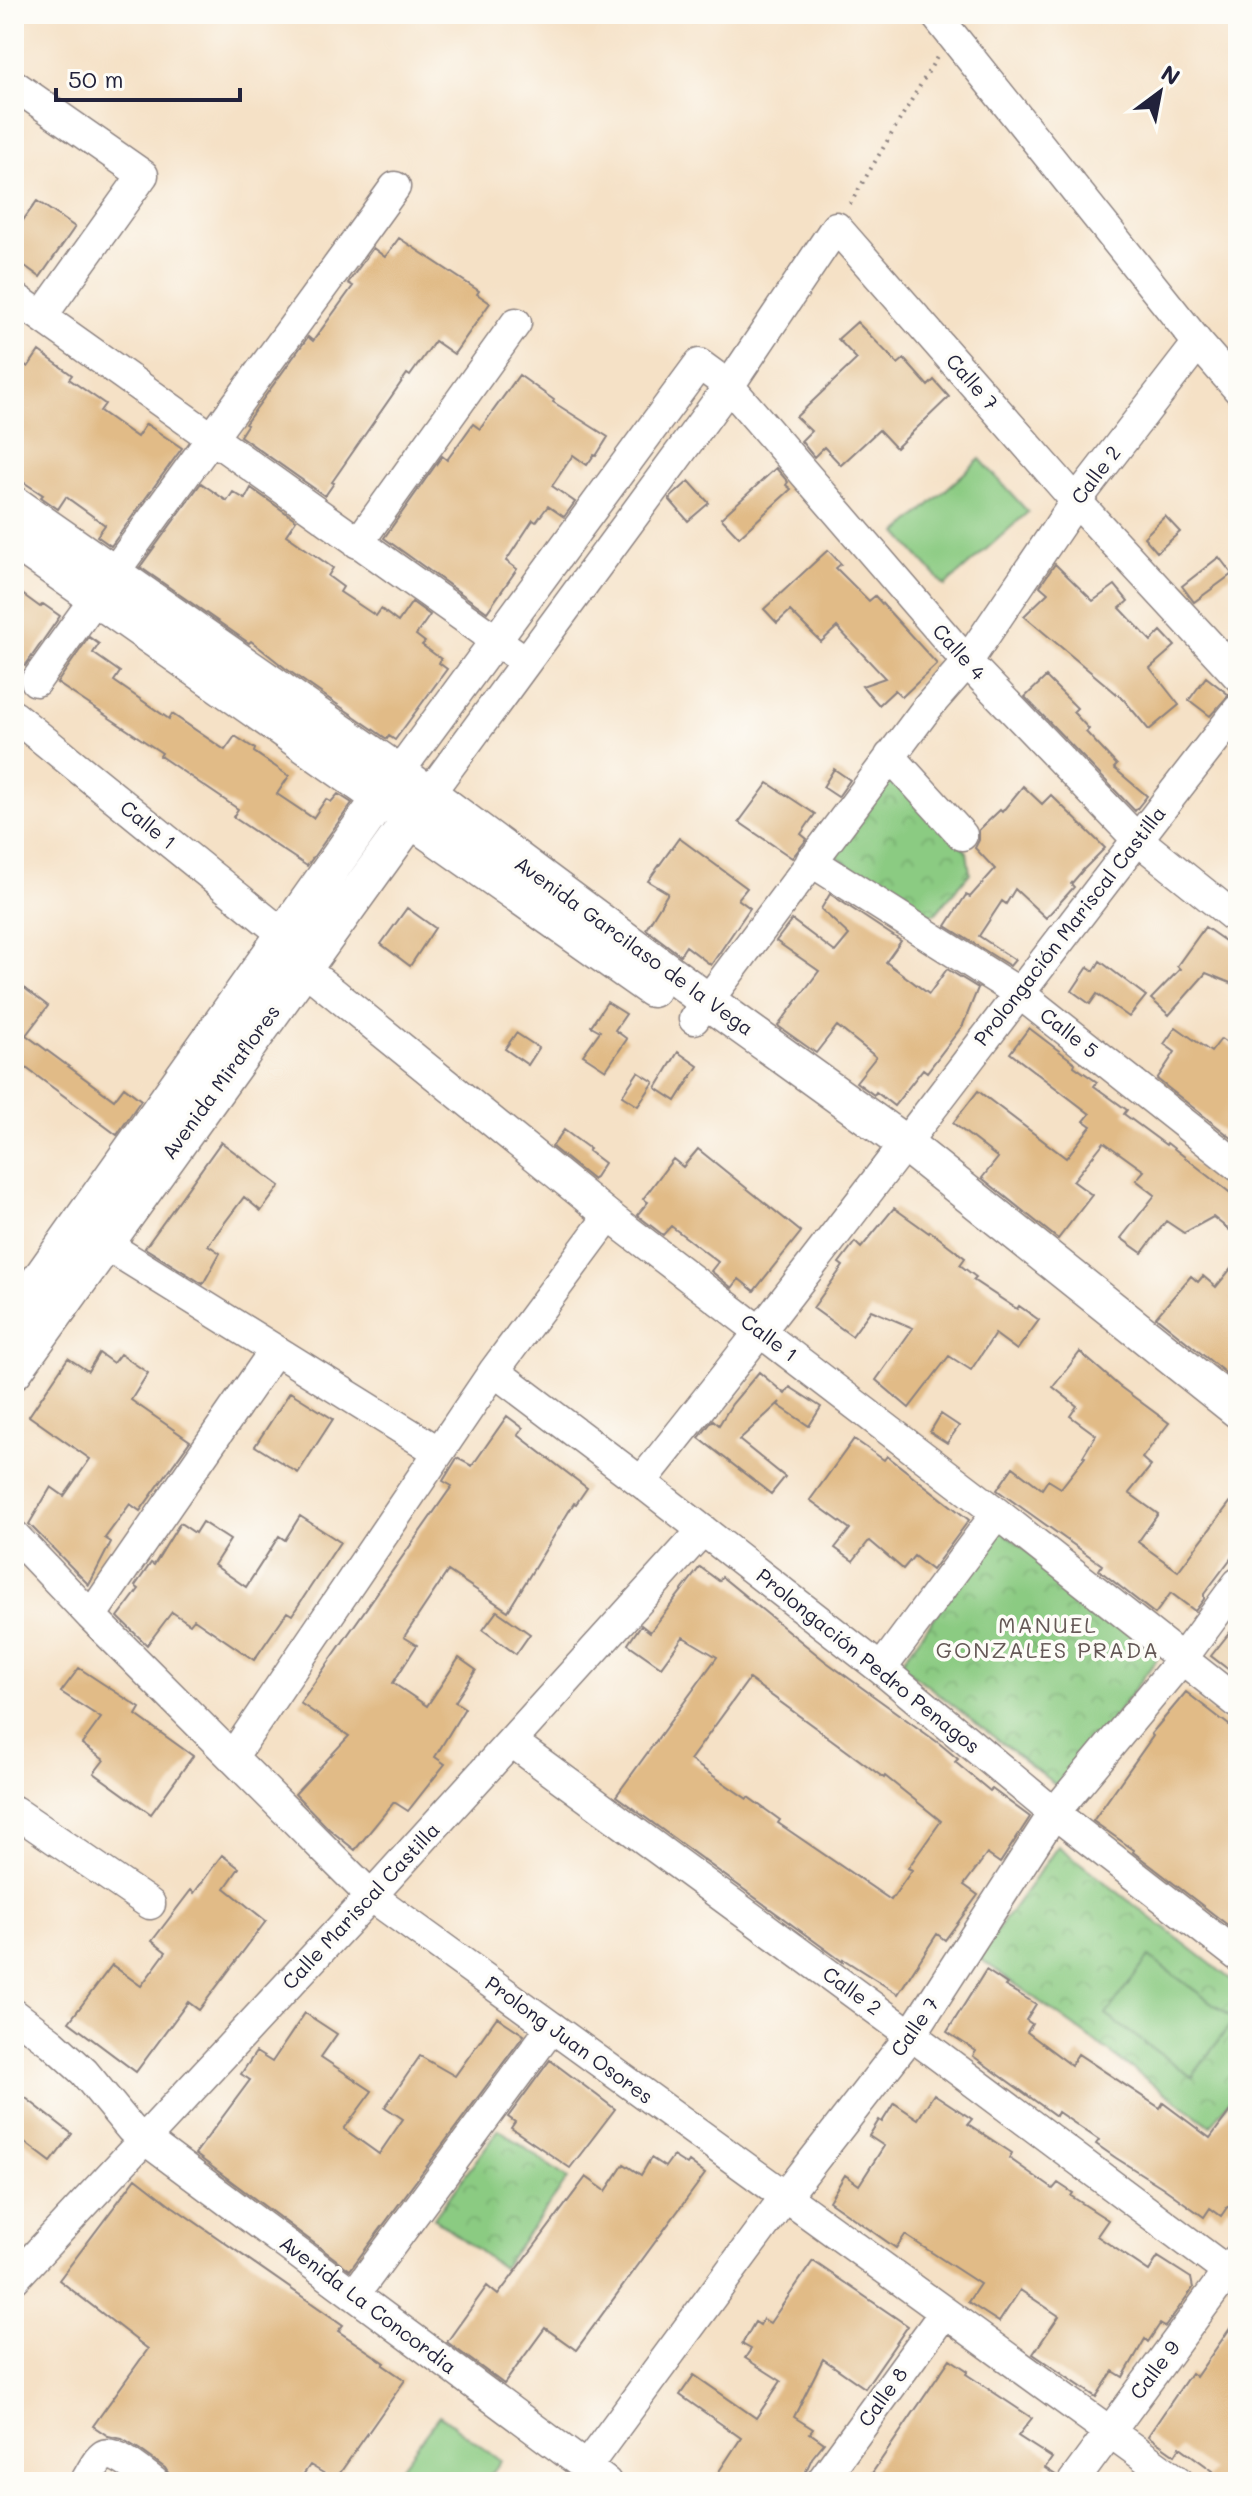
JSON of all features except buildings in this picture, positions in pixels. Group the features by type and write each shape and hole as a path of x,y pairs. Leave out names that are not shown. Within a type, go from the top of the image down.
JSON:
{"street":[{"path":"943,24 1238,389"},
{"path":"14,85 143,175 42,316"},
{"path":"36,681 395,187"},
{"path":"419,807 729,386 836,227"},
{"name":"Calle 7","path":"836,227 1076,501 1238,676"},
{"path":"14,297 527,663"},
{"path":"358,543 516,323"},
{"name":"Calle 2","path":"700,1010 890,756 967,662 1076,501 1198,343"},
{"name":"Calle 4","path":"498,641 699,364 729,386 967,662 1137,839 1238,920"},
{"name":"Avenida Garcilaso de la Vega","path":"14,504 104,584 899,1151 1238,1410"},
{"path":"14,540 104,584"},
{"path":"389,786 498,641"},
{"name":"Prolongación Mariscal Castilla","path":"641,1482 761,1332 1238,710"},
{"name":"Calle 1","path":"14,716 283,934"},
{"path":"890,756 962,835"},
{"name":"Avenida Miraflores","path":"14,1316 389,786"},
{"name":"Avenida Miraflores","path":"14,1371 419,807"},
{"name":"Calle 5","path":"811,861 1019,993 1238,1166"},
{"name":"Calle 1","path":"303,968 609,1216 997,1513 1238,1703"},
{"name":"Avenida Garcilaso de la Vega","path":"899,1151 1238,1436"},
{"path":"233,1756 494,1371 609,1216"},
{"path":"105,1244 439,1452"},
{"path":"91,1616 275,1350"},
{"name":"Prolongación Pedro Penagos","path":"494,1371 881,1669 1054,1813 1238,1956"},
{"path":"881,1669 997,1513"},
{"name":"Calle Mariscal Castilla","path":"14,2279 138,2134 364,1890 512,1742 703,1530"},
{"name":"Prolong Juan Osores","path":"14,1535 364,1890 1179,2482"},
{"name":"Calle 7","path":"596,2475 785,2197 911,2035 1054,1813 1182,1659 1238,1583"},
{"name":"Calle 2","path":"512,1742 911,2035 1233,2265"},
{"path":"14,1811 150,1904"},
{"name":"Avenida La Concordia","path":"14,2014 84,2072 138,2134 596,2475"},
{"path":"354,2295 552,2027"},
{"name":"Calle Mariscal Castilla","path":"14,2253 138,2134"},
{"name":"Calle 9","path":"1073,2482 1233,2265"},
{"name":"Calle 8","path":"821,2482 944,2313"},
{"path":"85,2482 101,2457 110,2454 118,2456 154,2482"}],"path":[{"path":"836,227 943,24"}],"green space":[{"path":"980,459 1028,512 945,586 898,533"},
{"path":"888,773 899,773 967,852 970,873 936,913 918,918 834,854"},
{"path":"1000,1529 1159,1656 1061,1789 900,1664"},
{"path":"1058,1846 1238,1985 1238,2089 1211,2126 978,1957"},
{"path":"1149,1957 1234,2019 1192,2077 1106,2015"},
{"path":"499,2129 568,2179 502,2268 434,2218"},
{"path":"440,2415 501,2461 485,2482 390,2482"}],"district":[{"name":"MANUEL GONZALES PRADA","path":"1048,1638"}]}
